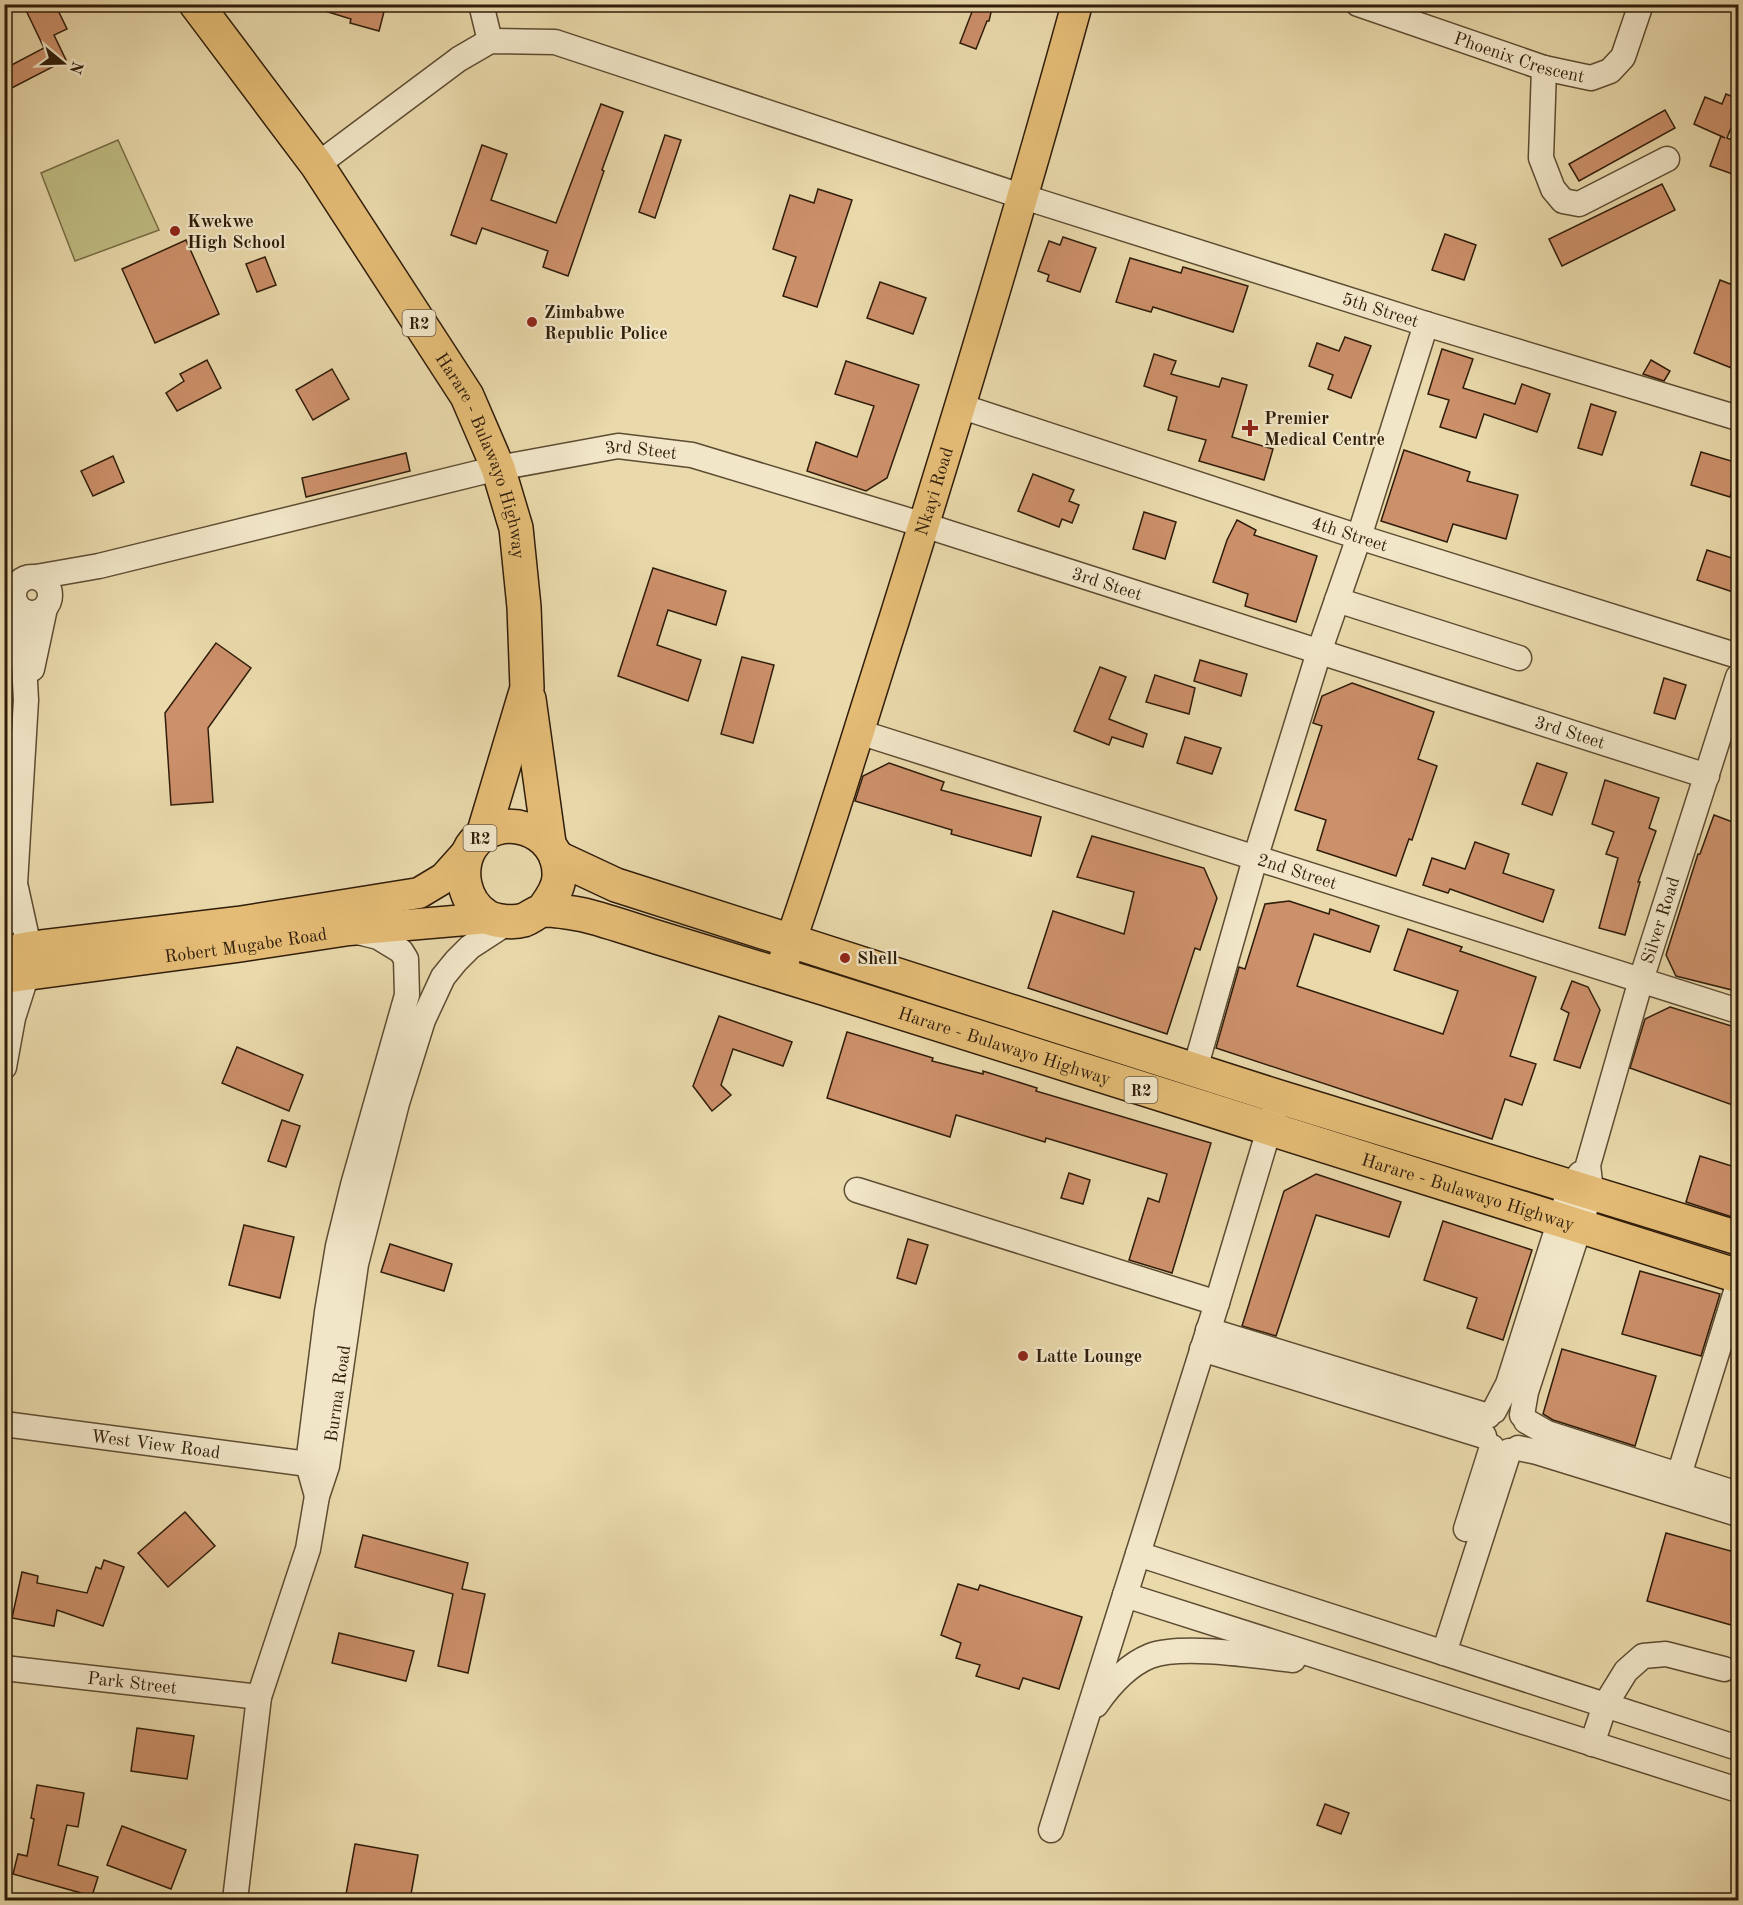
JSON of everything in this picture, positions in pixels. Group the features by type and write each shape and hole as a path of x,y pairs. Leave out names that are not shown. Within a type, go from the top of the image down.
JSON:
{"highway":[{"name":"Harare - Bulawayo Highway","path":"196,4 317,165 467,396 498,468 516,528 524,607 527,688 476,842 464,867 464,885 472,903 499,920 523,920 543,910 583,915 779,974 1269,1131 1738,1276"},
{"name":"R2","path":"527,688 552,850 559,876 554,895 543,910"},
{"name":"Harare - Bulawayo Highway","path":"476,842 499,827 518,826 535,831 552,850 616,885 1279,1097 1456,1150 1583,1181 1738,1238"},
{"path":"845,996 856,962"},
{"path":"948,1028 959,994"},
{"path":"1445,1185 1456,1150"}],"main road":[{"name":"Nkayi Road","path":"779,974 924,525 1024,197 1077,4"},
{"name":"Robert Mugabe Road","path":"16,963 238,922 419,892 444,878 476,842"},
{"name":"Robert Mugabe Road","path":"16,963 237,947 349,930 499,920"}],"street":[{"path":"317,165 459,59 490,42 481,4"},
{"name":"Phoenix Crescent","path":"1358,4 1544,68 1591,78 1610,70 1623,57 1639,4"},
{"name":"5th Street","path":"490,42 555,42 1024,197 1426,324 1738,418"},
{"path":"1544,68 1541,158 1553,189 1563,201 1579,204 1667,159"},
{"path":"1195,1069 1319,652 1359,537 1426,324"},
{"name":"4th Street","path":"960,406 1359,537 1738,656"},
{"name":"3rd Steet","path":"13,597 21,579 28,576 44,593 99,566 498,468 618,446 658,449 692,455 924,525 1707,776"},
{"path":"13,597 34,613 44,593"},
{"path":"4,1067 13,1018 16,963 15,884 26,700 44,593"},
{"path":"13,597 26,700"},
{"path":"1337,600 1519,658"},
{"name":"Silver Road","path":"1568,1223 1583,1181 1641,980 1738,677"},
{"name":"2nd Street","path":"859,732 1738,1011"},
{"path":"4,925 15,884"},
{"name":"Burma Road","path":"317,1465 360,1243 394,1114 423,1020 443,976 499,920"},
{"path":"235,1900 259,1697 308,1550 317,1496 327,1312 345,1216 407,995 406,959 401,951 378,937 349,930"},
{"path":"4,995 13,1018"},
{"path":"1051,1830 1217,1303 1279,1097"},
{"path":"857,1190 1217,1303"},
{"path":"1498,1435 1527,1437 1528,1429 1524,1418 1526,1392 1568,1223"},
{"path":"1436,1651 1498,1435 1508,1384 1568,1223"},
{"path":"1679,1475 1738,1285"},
{"path":"1205,1339 1498,1435 1537,1452 1738,1514"},
{"path":"1498,1435 1501,1408 1509,1408 1516,1410 1547,1433 1738,1494"},
{"name":"West View Road","path":"4,1424 317,1465"},
{"path":"1138,1554 1738,1748"},
{"path":"1125,1595 1738,1790"},
{"path":"1086,1719 1107,1689 1131,1668 1151,1656 1178,1652 1229,1652 1346,1665"},
{"path":"1592,1744 1605,1705 1626,1671 1643,1656 1666,1654 1724,1669"},
{"name":"Park Street","path":"4,1668 259,1697"}],"shaded area":[{"path":"118,140 159,230 75,261 41,173"}],"building":[{"path":"23,4 55,4 67,29 54,35 66,60 4,92 4,69 44,48"},
{"path":"316,4 386,4 379,31 350,23 351,19 315,8"},
{"path":"975,4 993,4 989,21 987,21 976,49 960,43"},
{"path":"1726,94 1738,99 1738,110 1727,138 1738,142 1738,176 1710,166 1721,136 1694,124 1705,97 1722,104"},
{"path":"601,104 623,112 568,276 543,267 548,251 482,228 476,244 451,235 482,145 507,154 491,200 556,223"},
{"path":"1665,110 1675,128 1579,181 1569,164"},
{"path":"665,135 681,140 655,218 639,212"},
{"path":"1662,184 1675,210 1562,266 1549,239"},
{"path":"818,189 852,200 817,307 783,296 796,257 773,249 790,195 814,203"},
{"path":"1445,234 1476,245 1464,280 1432,270"},
{"path":"1063,237 1096,248 1080,292 1047,281 1049,275 1038,271 1049,241 1060,245"},
{"path":"186,240 219,314 155,343 122,269"},
{"path":"265,257 276,285 257,292 246,264"},
{"path":"1130,258 1181,273 1183,267 1248,286 1233,332 1153,307 1151,312 1116,302"},
{"path":"1720,280 1738,287 1738,359 1734,369 1694,353"},
{"path":"880,282 926,298 913,334 867,318"},
{"path":"1345,337 1371,346 1351,398 1328,389 1333,375 1309,366 1317,343 1339,351"},
{"path":"1442,349 1473,359 1463,388 1515,404 1522,384 1550,394 1537,432 1484,414 1476,438 1440,427 1449,400 1428,394"},
{"path":"1154,354 1176,361 1171,374 1219,387 1222,378 1247,385 1232,437 1273,449 1264,480 1199,461 1206,440 1168,430 1177,397 1144,386"},
{"path":"207,360 221,388 177,411 166,393 184,381 180,374"},
{"path":"1651,360 1670,371 1664,381 1643,374"},
{"path":"846,361 919,385 887,478 866,491 807,471 816,442 857,457 874,406 835,394"},
{"path":"332,369 349,399 313,420 296,390"},
{"path":"1591,404 1616,412 1602,455 1578,448"},
{"path":"1404,450 1470,472 1467,481 1518,495 1506,539 1453,524 1447,542 1381,521"},
{"path":"1701,452 1738,463 1730,497 1691,485"},
{"path":"406,453 410,471 306,497 302,478"},
{"path":"113,456 124,482 93,496 81,471"},
{"path":"1033,474 1074,490 1069,501 1079,505 1072,523 1062,519 1059,527 1018,511"},
{"path":"1144,512 1176,522 1165,559 1133,549"},
{"path":"1237,520 1256,530 1254,535 1317,556 1296,622 1245,606 1248,594 1213,582 1227,540"},
{"path":"1707,550 1738,560 1738,575 1733,592 1697,580"},
{"path":"653,568 726,591 716,625 668,610 657,645 701,660 688,701 618,676"},
{"path":"216,643 251,668 208,728 213,802 171,805 165,713"},
{"path":"742,657 774,665 753,743 721,734"},
{"path":"1200,660 1247,674 1241,696 1194,681"},
{"path":"1100,667 1126,677 1109,719 1147,734 1143,747 1112,737 1109,745 1074,731"},
{"path":"1155,675 1195,688 1189,714 1146,702"},
{"path":"1664,678 1686,685 1675,719 1654,713"},
{"path":"1352,683 1434,712 1418,759 1437,766 1412,840 1409,839 1396,876 1317,850 1326,820 1295,810 1322,726 1313,723 1322,696"},
{"path":"1185,737 1221,748 1212,774 1177,763"},
{"path":"889,763 944,782 941,790 1041,817 1031,856 951,834 952,830 855,801 863,776"},
{"path":"1537,763 1567,773 1552,815 1522,804"},
{"path":"1605,780 1659,798 1649,828 1656,831 1638,882 1640,882 1625,935 1599,928 1618,858 1606,854 1614,832 1592,824"},
{"path":"1714,815 1738,824 1738,983 1736,991 1676,976 1666,955 1698,854 1700,854"},
{"path":"1092,836 1204,868 1217,898 1200,950 1195,948 1167,1034 1028,988 1053,911 1124,934 1134,892 1077,877"},
{"path":"1475,842 1509,854 1503,873 1554,890 1543,922 1450,889 1448,893 1423,885 1432,858 1465,869"},
{"path":"1289,901 1329,914 1330,909 1379,926 1370,952 1314,934 1297,986 1443,1034 1458,991 1394,970 1408,929 1462,947 1460,951 1536,977 1510,1056 1536,1064 1522,1105 1505,1099 1492,1139 1216,1048 1239,967 1245,969 1265,904"},
{"path":"1572,981 1588,987 1600,1010 1580,1068 1554,1060 1569,1013 1561,1009"},
{"path":"1670,1007 1738,1028 1738,1107 1630,1068 1645,1019"},
{"path":"719,1016 792,1042 783,1066 733,1049 721,1085 731,1095 712,1111 693,1086"},
{"path":"847,1032 933,1058 932,1061 983,1074 983,1071 1037,1088 1036,1091 1211,1143 1172,1273 1129,1260 1148,1198 1159,1202 1167,1174 1046,1138 1045,1142 956,1115 950,1137 827,1098"},
{"path":"237,1047 303,1075 289,1111 222,1083"},
{"path":"282,1120 300,1126 286,1167 268,1161"},
{"path":"1700,1156 1738,1168 1738,1219 1686,1202"},
{"path":"1069,1173 1090,1180 1083,1204 1061,1198"},
{"path":"1316,1174 1401,1202 1389,1237 1316,1215 1276,1336 1242,1326 1284,1191"},
{"path":"1443,1221 1532,1250 1503,1340 1467,1328 1477,1298 1424,1280"},
{"path":"244,1225 294,1237 280,1298 229,1285"},
{"path":"908,1239 928,1245 916,1284 897,1278"},
{"path":"390,1244 452,1264 444,1291 381,1272"},
{"path":"1640,1271 1720,1294 1701,1356 1622,1334"},
{"path":"1562,1349 1656,1376 1635,1446 1553,1420 1543,1414"},
{"path":"185,1512 215,1546 168,1587 138,1553"},
{"path":"1666,1533 1738,1553 1738,1627 1647,1601"},
{"path":"363,1535 468,1563 462,1589 485,1594 468,1673 438,1666 453,1594 355,1567"},
{"path":"104,1560 124,1567 103,1626 57,1610 54,1626 12,1618 22,1572 38,1576 37,1583 87,1593 96,1567 101,1569"},
{"path":"958,1584 978,1590 980,1585 1082,1617 1059,1689 1023,1678 1019,1689 976,1676 980,1665 956,1658 961,1643 941,1635"},
{"path":"339,1633 414,1651 406,1681 332,1663"},
{"path":"137,1728 194,1736 187,1779 131,1771"},
{"path":"37,1785 84,1793 78,1827 67,1825 58,1865 98,1877 92,1896 13,1874 18,1854 27,1856"},
{"path":"1325,1804 1349,1813 1341,1834 1317,1825"},
{"path":"122,1826 186,1850 171,1889 107,1865"},
{"path":"355,1844 418,1855 410,1900 345,1900"}],"place":[{"name":"Kwekwe High School","path":"175,231"},
{"name":"Zimbabwe Republic Police","path":"532,322"},
{"name":"Premier Medical Centre","path":"1250,428"},
{"name":"Shell","path":"845,958"},
{"name":"Latte Lounge","path":"1023,1356"}]}
